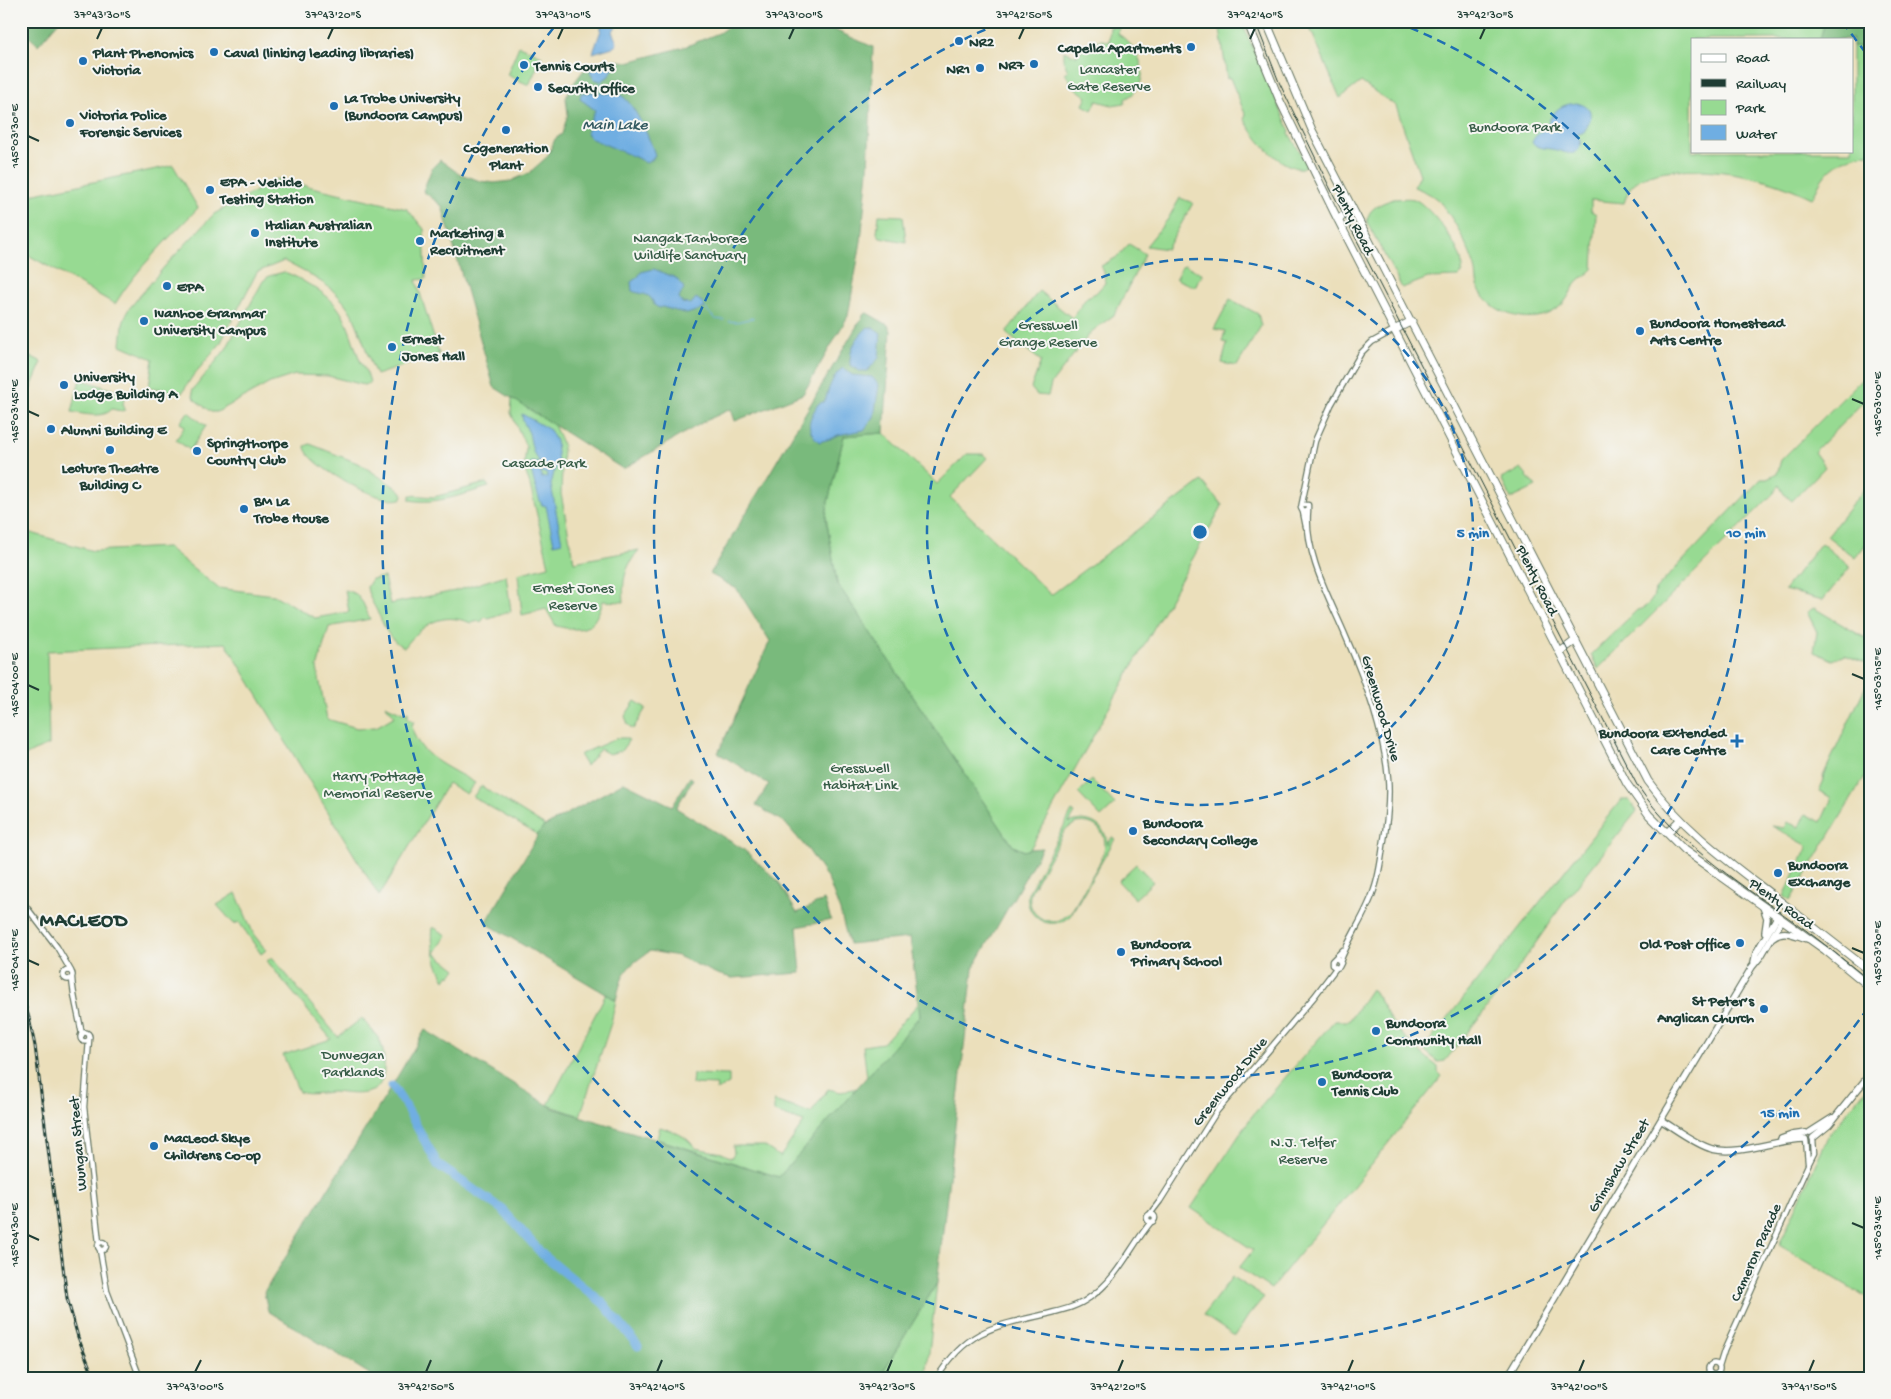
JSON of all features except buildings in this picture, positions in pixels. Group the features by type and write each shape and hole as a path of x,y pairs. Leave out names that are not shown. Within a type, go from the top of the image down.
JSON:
{"highway":[{"name":"Plenty Road","path":"1248,21 1280,101 1338,220 1627,784 1649,815 1684,850 1836,958 1870,986"},
{"name":"Plenty Road","path":"1266,21 1306,117 1648,781 1680,820 1714,850 1870,971"},
{"path":"1338,220 1352,208"},
{"path":"1394,330 1412,321"},
{"path":"1560,652 1577,642"},
{"path":"1667,833 1680,820"},
{"name":"Grimshaw Street","path":"1780,918 1788,907"}],"main road":[{"path":"1762,906 1767,918 1764,938"},
{"name":"Grimshaw Street","path":"1507,1378 1771,938 1780,918"},
{"name":"Grimshaw Street","path":"1752,967 1756,953 1764,938 1780,918"},
{"path":"1771,938 1778,933 1784,932 1809,940"},
{"path":"1661,1120 1700,1144 1718,1150 1734,1151 1777,1141 1809,1137 1838,1114 1870,1074"}],"street":[{"path":"1305,504 1310,508 1306,512 1301,508 1305,504 1315,441 1331,405 1364,349 1372,342 1394,330"},
{"name":"Greenwood Drive","path":"1306,512 1309,538 1321,579 1361,671 1381,741 1388,779 1388,807 1378,875 1367,908 1338,960"},
{"path":"21,900 73,974 73,991 80,1017 90,1036 87,1042 83,1041 80,1017"},
{"path":"61,955 64,975 73,991"},
{"path":"1338,960 1340,966 1334,967 1332,961 1338,960"},
{"name":"Greenwood Drive","path":"937,1378 957,1350 980,1333 996,1326 1067,1309 1092,1296 1114,1275 1217,1111 1314,997 1334,967"},
{"path":"64,972 70,971"},
{"path":"66,979 72,978"},
{"path":"82,1035 87,1033"},
{"name":"Wungan Street","path":"89,1040 84,1095 85,1113 101,1243 106,1246 102,1250 103,1263 110,1300 140,1378"},
{"name":"Wungan Street","path":"83,1041 88,1056"},
{"name":"Cameron Parade","path":"1724,1350 1714,1364 1709,1366 1712,1376 1718,1372 1724,1350 1814,1153 1809,1137"},
{"path":"1714,1364 1719,1367"}],"green space":[{"path":"21,21 59,21 38,45 21,29"},
{"name":"Nangak Tamboree Wildlife Sanctuary","path":"736,21 814,21 873,47 868,170 861,241 848,316 803,394 735,421 731,409 705,421 623,469 494,387 442,206 423,191 432,168 440,160 458,173 480,181 494,183 511,181 529,173 548,156 555,139 562,134 568,114 566,98 571,87 583,71 597,64 614,60 628,62 684,47 719,33"},
{"path":"1219,21 1241,21 1290,131 1289,133 1308,165 1298,168 1281,161 1259,141 1248,125 1230,78 1227,79"},
{"name":"Bundoora Park","path":"1307,21 1870,21 1870,154 1851,157 1835,166 1822,179 1812,198 1786,187 1748,176 1712,171 1673,170 1655,173 1640,179 1630,188 1624,203 1591,200 1591,211 1596,214 1593,269 1578,281 1558,308 1548,314 1537,317 1514,316 1494,306 1485,298 1477,284 1476,270 1472,259 1460,232 1449,214 1438,200 1414,187 1420,175 1396,106 1361,82 1340,98"},
{"path":"1825,21 1870,21 1870,48 1854,46 1854,38 1820,38"},
{"name":"Lancaster Gate Reserve","path":"1110,27 1119,27 1118,34 1133,48 1138,57 1142,76 1140,84 1125,99 1125,103 1112,105 1097,101 1092,110 1083,105 1087,97 1074,87 1065,73 1068,71 1064,62 1064,51 1077,56 1083,49 1095,41 1104,40 1109,42"},
{"name":"Tennis Courts","path":"519,46 542,56 529,85 507,75"},
{"path":"173,165 198,208 143,266 115,304 21,251 21,197"},
{"path":"277,179 407,209 424,229 426,279 416,280 439,354 376,375 357,325 344,302 336,293 317,279 284,261 257,272 220,344 192,377 182,393 149,387 153,359 121,345 123,324 128,310 165,266 214,214"},
{"path":"1180,198 1193,203 1167,249 1146,246 1168,219"},
{"path":"1393,199 1414,199 1438,221 1459,253 1462,270 1458,277 1428,278 1402,288 1367,222 1373,209"},
{"path":"879,215 903,216 906,242 880,237 877,233"},
{"name":"Gresswell Grange Reserve","path":"1129,244 1145,254 1114,315 1091,332 1051,384 1048,396 1037,395 1031,388 1041,361 1007,334 1007,331 1039,291 1072,318 1087,297 1096,293 1105,283 1104,272 1101,266 1117,257"},
{"path":"1185,265 1202,274 1195,287 1176,279 1182,266"},
{"path":"284,272 320,291 337,307 347,324 370,383 364,385 328,376 295,375 270,383 217,412 211,412 194,399 192,391 226,349 263,281 269,276"},
{"path":"1230,299 1258,314 1261,326 1237,366 1222,363 1227,343 1222,342 1225,331 1214,329"},
{"name":"Gresswell Habitat Link","path":"867,313 888,325 891,331 884,433 844,436 826,518 837,583 1013,846 1024,851 1042,848 973,969 937,1283 879,1378 376,1378 268,1311 264,1292 425,1030 553,1108 779,1177 920,1016 910,938 849,944 840,911 828,879 809,851 785,823 756,805 769,784 718,753 770,641 737,589 710,574 864,314"},
{"path":"32,357 40,361 41,364 21,411 21,368 27,359"},
{"path":"1870,371 1870,395 1814,452 1825,467 1792,501 1784,494 1779,485 1774,493 1598,669 1591,655 1637,610 1649,603 1655,590 1761,479 1767,479 1777,474 1781,460"},
{"path":"80,379 126,394 123,403 125,410 112,409 99,415 72,412"},
{"path":"512,398 554,425 563,445 561,494 574,562 639,550 630,562 626,574 624,602 603,601 596,618 587,627 581,629 556,626 546,609 522,615 518,574 549,566 524,467 526,447 511,413"},
{"path":"188,412 206,426 190,450 176,440 185,426 180,423"},
{"path":"884,433 937,484 967,454 983,454 987,458 950,497 1051,595 1202,481 1222,505 1030,849 1025,851 1013,846 837,583 826,517 844,436"},
{"path":"310,444 360,464 401,491 402,498 394,500 381,497 348,483 308,454 305,446"},
{"path":"1521,469 1536,487 1511,499 1501,479"},
{"path":"1870,482 1870,539 1855,558 1827,536"},
{"path":"486,483 489,487 450,498 430,501 410,500 410,495 434,497"},
{"name":"Harry Pottage Memorial Reserve","path":"21,530 93,551 167,547 218,588 274,595 315,618 349,612 345,590 356,594 363,603 370,619 329,627 317,668 327,719 357,728 376,727 395,716 385,705 405,714 408,712 408,718 415,722 412,724 414,735 426,752 445,766 475,783 466,794 448,783 379,896 226,643 47,651 49,745 21,758"},
{"path":"1821,543 1850,567 1823,600 1784,590"},
{"path":"506,575 511,611 489,619 485,617 481,622 471,623 451,618 433,622 418,632 404,648 393,640 387,631 370,598 367,587 372,579 384,577 390,604 455,591"},
{"path":"1814,608 1870,641 1870,665 1845,655 1833,660 1814,652 1817,632 1807,612"},
{"path":"1870,677 1870,768 1790,901 1784,896 1808,846 1772,826 1784,828 1787,822 1799,827 1805,814 1821,822 1831,800 1830,797 1819,791 1824,780 1823,776"},
{"path":"635,701 646,708 633,729 628,725 625,716"},
{"path":"618,738 629,740 621,751 609,754 600,749 586,766 580,756 581,754"},
{"path":"690,777 693,779 676,808 743,849 778,881 797,913 824,900 831,920 797,927 801,973 732,978 717,974 678,956 650,951 626,971 616,1000 486,923 542,828 624,782 672,806"},
{"path":"1092,780 1115,804 1101,817 1078,793"},
{"path":"481,786 545,826 538,835 473,797"},
{"path":"1621,800 1629,800 1637,811 1567,898 1519,967 1445,1061 1438,1062 1423,1049"},
{"path":"1072,811 1075,813 1069,823 1083,820 1089,821 1100,827 1104,832 1108,845 1112,837 1115,839 1070,916 1063,921 1047,923 1035,916 1030,910 1028,893","holes":["1076,823 1087,823 1098,828 1105,842 1102,858 1070,912 1057,921 1044,920 1035,914 1031,908 1031,891 1065,830"]},
{"path":"1136,864 1153,882 1135,899 1118,881"},
{"path":"236,893 254,935 266,950 261,954 239,922 234,924 217,905"},
{"path":"433,927 447,935 435,953 456,969 445,980 434,954"},
{"name":"Dunvegan Parklands","path":"272,957 338,1037 362,1018 375,1034 379,1039 384,1060 383,1075 377,1088 367,1093 357,1094 333,1092 307,1094 299,1092 283,1055 331,1039 267,961"},
{"name":"N.J. Telfer Reserve","path":"1371,989 1397,1029 1438,1067 1438,1072 1442,1076 1271,1289 1239,1268 1253,1250 1191,1208 1252,1116 1334,1021 1349,1021"},
{"path":"606,994 616,1000 611,1023 580,1116 548,1105"},
{"path":"919,1003 920,1016 867,1077 863,1046 883,1043"},
{"path":"693,1074 729,1075 729,1084 716,1090 717,1085 692,1084"},
{"path":"1870,1084 1870,1299 1779,1245 1828,1136"},
{"path":"857,1088 779,1177 657,1139 660,1127 684,1137 695,1148 722,1153 731,1158 734,1153 733,1146 764,1146 780,1157 804,1122 774,1112 774,1101 811,1113 828,1089 841,1092"},
{"path":"1232,1277 1264,1297 1248,1316 1236,1335 1233,1335 1203,1315"},
{"path":"937,1283 926,1378 879,1378"}],"water":[{"path":"601,21 620,21 612,32 617,42 616,46 593,53 601,30"},
{"path":"617,63 608,77 601,81 594,79 590,73 592,66"},
{"name":"Main Lake","path":"581,93 619,94 627,100 637,114 650,141 655,155 652,160 646,163 592,139 586,133 595,110 580,99"},
{"path":"1577,103 1587,108 1591,115 1584,132 1576,135 1581,141 1580,147 1575,153 1540,147 1532,142 1547,127 1550,118 1559,108"},
{"path":"654,269 676,278 684,288 679,298 682,303 691,304 696,298 702,302 705,308 687,314 662,307 659,308 654,305 648,296 632,291 631,282 641,272"},
{"path":"868,327 874,328 881,333 879,358 867,371 859,371 850,365 852,349 860,335"},
{"path":"843,368 852,375 872,377 879,385 874,417 864,430 838,435 819,442 811,432 810,419 818,404 825,401 829,387"},
{"path":"522,414 550,430 556,441 558,463 551,485 562,542 554,544 546,506 542,505 537,491 531,470 531,462 539,463 542,478 547,477 546,473 543,473 541,464 533,452"}],"waterway":[{"path":"601,81 602,95"},
{"path":"705,308 715,319 724,320"},
{"path":"729,321 736,322 753,318"},
{"path":"392,1086 402,1101"},
{"path":"405,1105 438,1165 503,1210 543,1255 603,1303 631,1337"},
{"path":"634,1341 638,1346"}],"tram line":[{"path":"1255,21 1279,82 1328,184 1637,785 1654,807 1693,847 1807,931 1870,981"}],"railway":[{"path":"21,992 35,1046 67,1298 78,1337 94,1378"}],"place":[{"name":"NR2","path":"959,41"},
{"name":"Capella Apartments","path":"1191,47"},
{"name":"Caval (linking leading libraries)","path":"214,52"},
{"name":"Plant Phenomics Victoria","path":"83,61"},
{"name":"NR7","path":"1034,64"},
{"name":"Tennis Courts","path":"524,65"},
{"name":"NR1","path":"980,68"},
{"name":"Security Office","path":"538,87"},
{"name":"La Trobe University (Bundoora Campus)","path":"334,106"},
{"name":"Victoria Police Forensic Services","path":"70,123"},
{"name":"Cogeneration Plant","path":"506,130"},
{"name":"EPA - Vehicle Testing Station","path":"210,190"},
{"name":"Italian Australian Institute","path":"255,233"},
{"name":"Marketing & Recruitment","path":"420,241"},
{"name":"EPA","path":"167,286"},
{"name":"Ivanhoe Grammar University Campus","path":"144,321"},
{"name":"Bundoora Homestead Arts Centre","path":"1640,331"},
{"name":"Ernest Jones Hall","path":"392,347"},
{"name":"University Lodge Building A","path":"64,385"},
{"name":"Alumni Building E","path":"51,429"},
{"name":"Lecture Theatre Building C","path":"110,450"},
{"name":"Springthorpe Country Club","path":"197,451"},
{"name":"BM La Trobe House","path":"244,509"},
{"name":"Bundoora Extended Care Centre","path":"1737,741"},
{"name":"Bundoora Secondary College","path":"1133,831"},
{"name":"Bundoora Exchange","path":"1778,873"},
{"name":"Old Post Office","path":"1740,943"},
{"name":"Bundoora Primary School","path":"1121,952"},
{"name":"St Peter’s Anglican Church","path":"1764,1009"},
{"name":"Bundoora Community Hall","path":"1376,1031"},
{"name":"Bundoora Tennis Club","path":"1322,1082"},
{"name":"MacLeod Skye Childrens Co-op","path":"154,1146"}],"district":[{"name":"MACLEOD","path":"84,919"}],"park label":[{"name":"Cascade Park","path":"544,462"},
{"name":"Ernest Jones Reserve","path":"573,596"}]}
